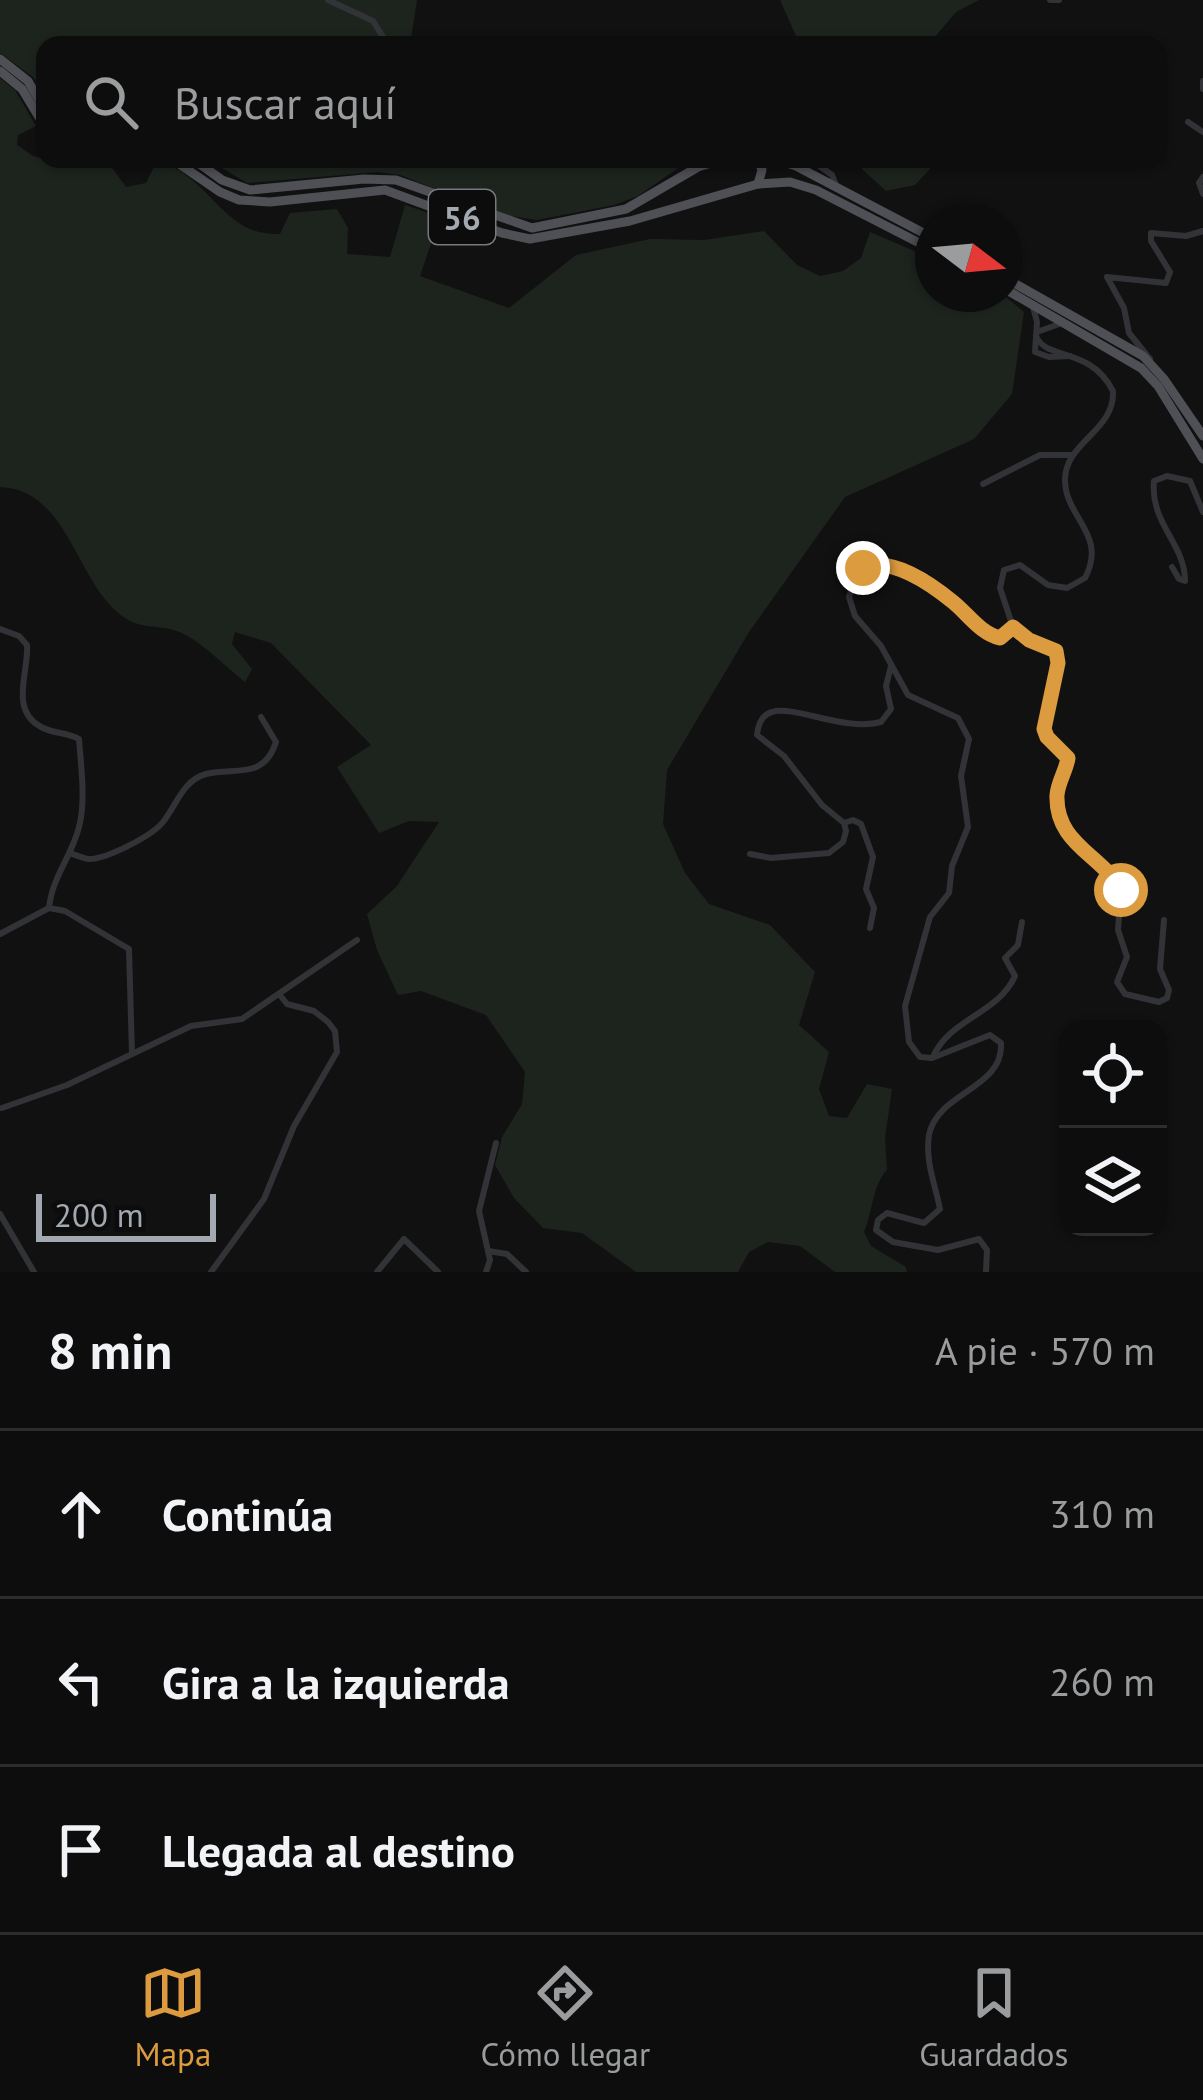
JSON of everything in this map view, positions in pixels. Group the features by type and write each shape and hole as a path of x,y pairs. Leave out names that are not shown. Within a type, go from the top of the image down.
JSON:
{"main road":[{"path":"0,59 21,73 36,96"},
{"path":"0,70 22,89 36,112"},
{"name":"56","path":"185,168 239,200 270,202 385,190 530,239 630,220 784,181 806,185 915,241"},
{"name":"56","path":"205,168 222,181 250,190 396,180 532,228 626,209 704,168"},
{"path":"758,184 761,168"},
{"path":"799,168 915,229"},
{"path":"681,178 677,193 688,204"},
{"path":"1023,289 1150,363 1203,436"},
{"path":"1023,300 1115,351 1151,377 1203,459"}],"street":[{"path":"328,0 373,21 382,36"},
{"path":"1050,0 1059,0"},
{"path":"1188,122 1203,131"},
{"path":"822,168 832,175 839,191"},
{"path":"1203,177 1199,183 1203,194"},
{"path":"1150,363 1147,352 1129,333 1124,308 1106,280 1110,275 1166,283 1170,272 1150,233 1158,230 1186,236 1203,231"},
{"path":"1032,305 1037,354 1074,356 1104,376 1113,398 1106,420 1072,455 1066,471 1066,489 1088,533 1091,565 1085,578 1067,588 1048,585 1020,565 1004,570 1000,588 1013,627 1058,656 1044,729 1068,758 1057,796 1059,810 1067,833 1121,890 1118,930 1127,957 1118,982 1124,994 1159,1003 1167,998 1169,990 1160,969 1164,920"},
{"path":"1036,334 1064,323"},
{"path":"983,484 1040,455 1072,455"},
{"path":"1172,567 1185,581 1184,558 1162,526 1154,482 1167,476 1190,482 1203,512"},
{"path":"986,1272 987,1250 980,1239 938,1250 892,1242 876,1230 883,1214 925,1223 935,1217 940,1209 932,1185 929,1132 950,1103 998,1065 1001,1042 990,1035 932,1058 920,1057 913,1049 905,1006 930,917 949,893 952,866 968,827 961,776 970,747 958,718 908,695 851,606 854,579 872,564 891,565 950,599 988,635 1000,638 1013,627"},
{"path":"0,629 19,636 27,645 22,696 29,716 38,726 79,739 81,819 70,853 52,883 49,908"},
{"path":"750,854 771,858 829,853 843,842 846,832 844,823 822,805 784,756 761,741 758,724 778,711 840,724 881,722 890,709 886,686 891,666"},
{"path":"70,853 92,860 150,835 197,778 256,769 277,742 261,717"},
{"path":"844,823 861,824 873,857 866,889 874,908 870,928"},
{"path":"0,934 49,908 65,910 128,949 132,1054"},
{"path":"932,1058 943,1038 1007,992 1015,976 1006,958 1018,945 1022,922"},
{"path":"2,1108 36,1099 191,1026 242,1018 357,940"},
{"path":"211,1272 264,1199 280,1154 337,1052 335,1031 328,1022 314,1011 287,1004 279,994"},
{"path":"486,1272 488,1251 479,1210 496,1144"},
{"path":"0,1214 34,1272"},
{"path":"377,1272 404,1239 438,1272"},
{"path":"488,1251 506,1254 526,1272"}],"shaded area":[{"path":"0,0 417,0 411,36 36,36 36,82 0,53"},
{"path":"780,0 979,0 956,12 936,36 796,36"},
{"path":"0,78 15,90 36,126 18,135 17,145 36,157 36,168 112,168 126,187 146,183 153,168 176,168 230,217 260,232 280,234 290,213 337,209 348,228 347,254 390,257 405,205 440,217 420,276 509,308 576,255 650,239 704,240 764,231 797,265 820,276 843,271 861,258 870,232 915,251 915,312 1024,312 1012,394 974,439 845,497 749,632 667,770 663,824 685,873 709,904 770,925 815,972 799,1025 829,1052 819,1089 829,1116 847,1118 867,1084 892,1089 885,1138 887,1170 864,1232 871,1246 907,1272 835,1272 800,1246 768,1242 749,1252 738,1272 636,1272 582,1233 543,1228 514,1198 495,1165 502,1137 522,1104 525,1072 486,1015 421,991 398,995 367,914 397,886 439,822 409,821 379,833 337,767 371,745 271,643 235,632 232,644 252,669 245,682 186,635 120,615 97,589 53,515 21,491 0,487"},
{"path":"222,168 678,168 638,196 614,205 537,220 499,214 400,175 377,172 247,183"},
{"path":"931,168 915,185 886,191 862,169"}],"route":[{"path":"863,568 891,565 950,599 988,635 1004,637 1013,627 1056,651 1058,663 1044,729 1068,758 1057,796 1061,823 1082,852 1116,880 1121,890"}]}
